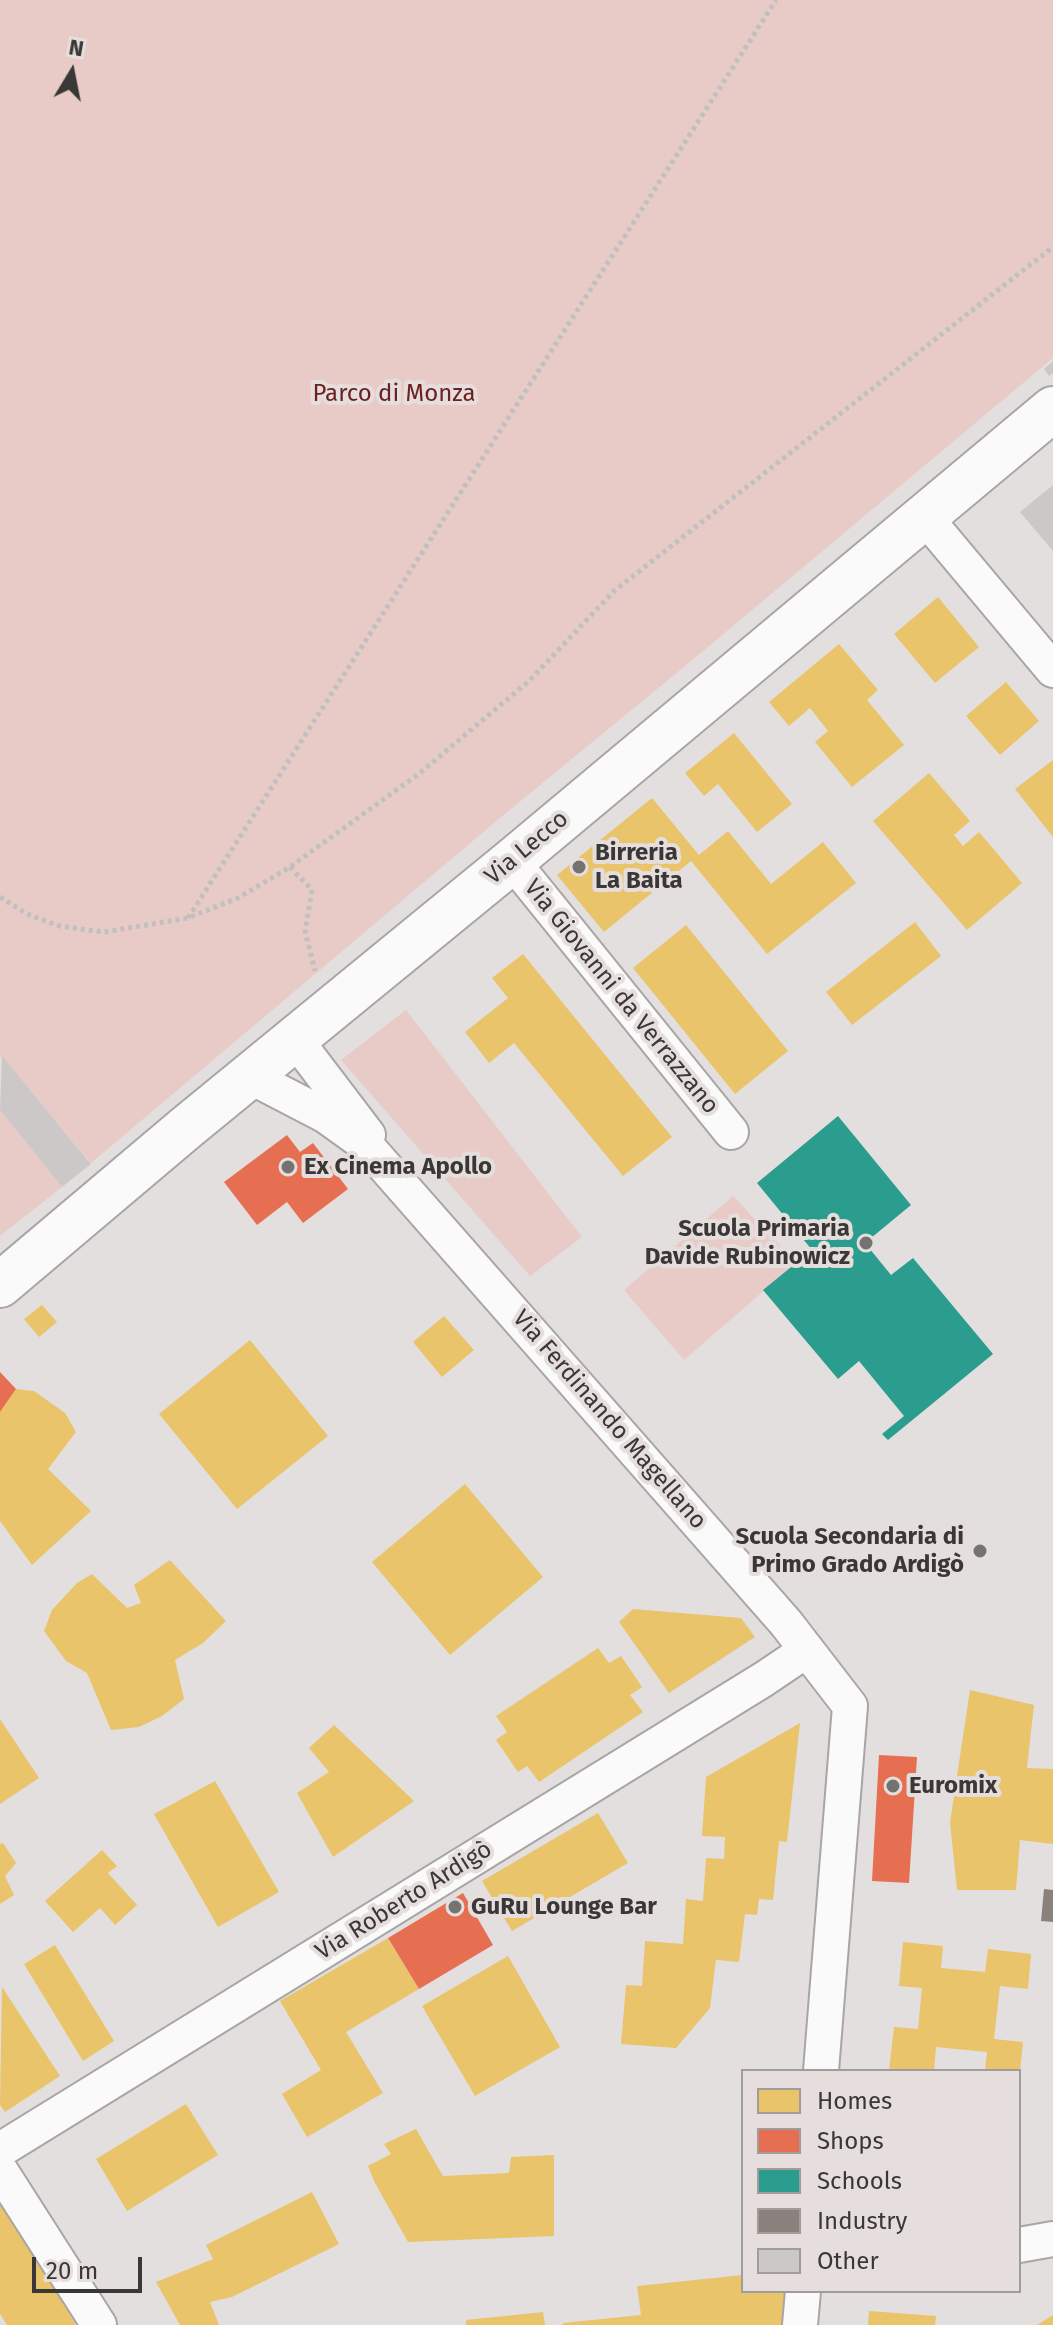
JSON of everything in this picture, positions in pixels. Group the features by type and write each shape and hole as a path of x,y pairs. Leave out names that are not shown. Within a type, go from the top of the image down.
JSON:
{"main road":[{"name":"Via Lecco","path":"0,1285 1053,409"}],"street":[{"path":"924,516 1053,670"},
{"name":"Via Giovanni da Verrazzano","path":"512,861 731,1132"},
{"name":"Via Ferdinando Magellano","path":"295,1039 405,1188"},
{"name":"Via Ferdinando Magellano","path":"249,1076 326,1116 365,1144 786,1623 850,1706 821,2069"},
{"name":"Via Roberto Ardigò","path":"0,2150 807,1650"},
{"path":"0,2170 99,2325"},
{"path":"1021,2245 1053,2239"},
{"path":"800,2325 803,2293"}],"path":[{"path":"188,918 776,0"},
{"path":"0,897 27,914 59,926 104,932 188,918 238,898 290,867 420,773 529,681 614,591 1053,247"},
{"path":"290,867 312,890 305,931 316,974 339,1003"}],"green space":[{"name":"Parco di Monza","path":"0,0 1053,0 1053,358 91,1163 0,1058"},
{"path":"406,1010 582,1237 530,1276 341,1060"},
{"path":"0,1110 62,1187 0,1236"},
{"path":"733,1196 796,1263 684,1360 624,1290"}],"building: Homes":[{"path":"938,597 979,647 935,683 894,634"},
{"path":"839,644 878,690 867,700 904,745 852,787 815,742 828,731 810,708 789,726 769,702"},
{"path":"1006,682 1039,721 1000,755 966,716"},
{"path":"734,733 792,804 757,832 718,784 704,796 685,773"},
{"path":"1053,760 1053,837 1015,789"},
{"path":"929,773 970,821 954,835 963,846 979,832 1022,883 967,930 873,821"},
{"path":"652,798 699,855 728,831 771,884 823,842 856,883 767,954 691,861 604,932 557,875"},
{"path":"915,922 941,956 852,1025 826,992"},
{"path":"686,925 788,1051 735,1094 633,968"},
{"path":"523,954 672,1137 623,1176 514,1043 489,1063 465,1032 508,998 492,978"},
{"path":"42,1305 57,1322 39,1337 24,1319"},
{"path":"444,1316 474,1350 442,1377 413,1342"},
{"path":"250,1340 328,1436 237,1509 159,1414"},
{"path":"16,1389 34,1391 65,1413 76,1432 48,1469 91,1511 32,1565 0,1521 0,1412"},
{"path":"465,1484 543,1577 450,1655 372,1562"},
{"path":"170,1560 226,1621 203,1643 175,1660 184,1699 162,1716 139,1727 111,1730 87,1673 66,1661 44,1631 52,1610 77,1583 92,1574 127,1608 141,1603 134,1585"},
{"path":"633,1609 741,1618 755,1637 669,1693 619,1622"},
{"path":"598,1648 609,1663 621,1656 642,1687 630,1695 643,1712 539,1782 527,1766 518,1772 496,1740 507,1732 496,1716"},
{"path":"970,1690 1034,1705 1027,1768 1053,1769 1053,1844 1020,1840 1016,1890 957,1890 950,1822"},
{"path":"0,1719 39,1778 0,1804"},
{"path":"800,1723 787,1842 779,1841 773,1900 759,1899 757,1915 745,1914 739,1962 716,1960 710,2008 676,2048 621,2044 626,1985 642,1986 645,1941 683,1944 686,1899 703,1901 706,1858 724,1859 725,1837 702,1836 706,1777"},
{"path":"334,1725 414,1801 333,1857 297,1793 329,1772 309,1748"},
{"path":"215,1781 279,1892 218,1927 154,1814"},
{"path":"598,1813 628,1863 512,1931 482,1881"},
{"path":"3,1843 16,1863 5,1876 14,1895 0,1904 0,1844"},
{"path":"102,1850 117,1866 108,1873 137,1905 115,1925 100,1908 73,1932 45,1901"},
{"path":"388,1938 419,1989 346,2032 383,2093 307,2137 282,2094 321,2070 280,2001"},
{"path":"903,1942 943,1946 941,1968 985,1972 988,1949 1031,1954 1028,1989 1000,1986 994,2039 1023,2042 1020,2069 985,2069 987,2052 936,2047 934,2069 889,2069 894,2027 918,2029 922,1988 899,1986"},
{"path":"55,1945 114,2041 83,2061 24,1964"},
{"path":"508,1956 560,2047 475,2096 422,2006"},
{"path":"2,1987 60,2076 5,2112 0,2105"},
{"path":"186,2104 218,2155 127,2211 96,2159"},
{"path":"416,2129 443,2176 509,2173 511,2157 554,2155 554,2236 408,2242 368,2166 391,2154 384,2144"},
{"path":"312,2192 339,2244 232,2297 210,2302 219,2325 180,2325 156,2282 213,2259 206,2245"},
{"path":"0,2195 76,2325 7,2325 0,2314"},
{"path":"741,2275 741,2293 787,2293 783,2325 563,2325 641,2315 637,2286"},
{"path":"869,2311 936,2316 935,2325 868,2325"},
{"path":"543,2312 545,2325 466,2325 466,2320"},
{"path":"1053,2315 1053,2325 1037,2325"}],"building: Shops":[{"name":"Ex Cinema Apollo","path":"287,1135 300,1152 313,1143 348,1189 303,1223 287,1202 257,1225 224,1182"},
{"path":"0,1372 16,1389 0,1412"},
{"path":"879,1755 917,1757 909,1883 872,1881"},
{"path":"463,1893 493,1945 419,1989 388,1938"}],"building: Schools":[{"path":"838,1116 911,1205 865,1243 891,1275 913,1258 993,1354 888,1440 882,1434 904,1416 859,1361 838,1379 763,1290 812,1250 757,1183"}],"building: Industry":[{"path":"1044,1889 1053,1890 1053,1922 1041,1921"}],"building: Other":[{"path":"1053,361 1053,373 1049,376 1044,369"},
{"path":"1053,485 1053,551 1020,512"},
{"path":"2,1056 91,1164 62,1187 0,1110"}],"place":[{"name":"Birreria La Baita","path":"579,867"},
{"name":"Ex Cinema Apollo","path":"288,1167"},
{"name":"Scuola Primaria Davide Rubinowicz","path":"866,1243"},
{"name":"Scuola Secondaria di Primo Grado Ardigò","path":"980,1551"},
{"name":"Euromix","path":"893,1786"},
{"name":"GuRu Lounge Bar","path":"455,1907"}]}
